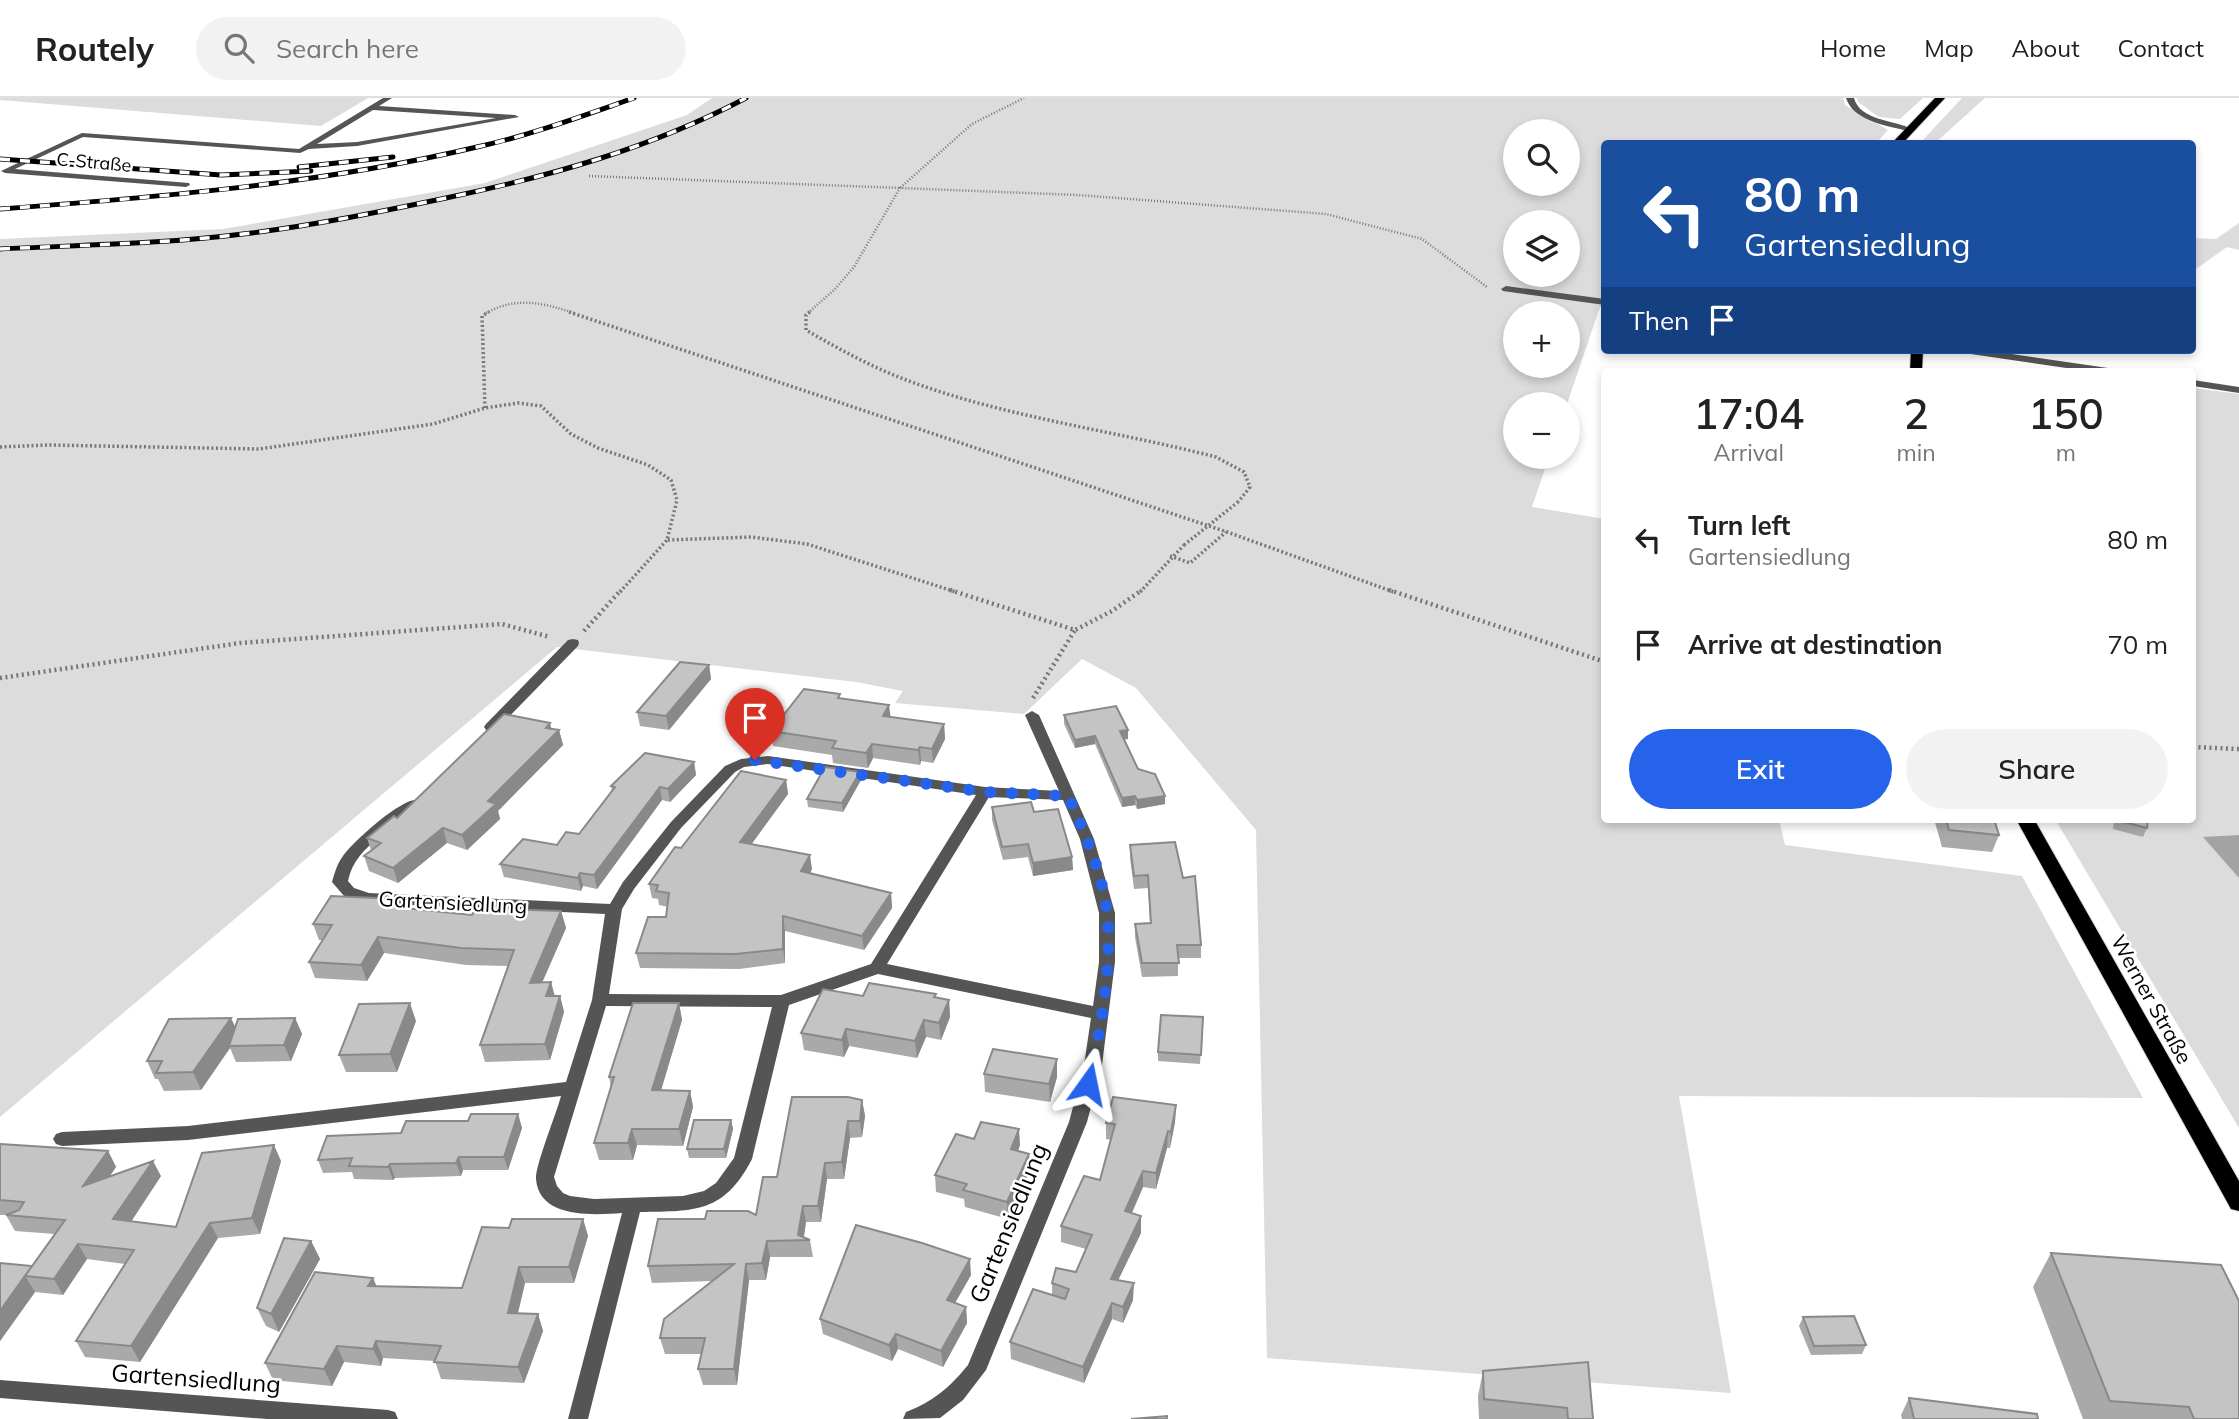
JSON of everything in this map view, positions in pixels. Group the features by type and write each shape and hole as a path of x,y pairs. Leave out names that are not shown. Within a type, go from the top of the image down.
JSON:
{"main road":[{"path":"1899,140 1940,98"},
{"name":"Werner Straße","path":"2027,823 2239,1202"}],"street":[{"path":"3,171 82,135 300,151 388,98"},
{"path":"1850,98 1852,104 1870,118 1908,129"},
{"path":"306,148 357,144 516,117 371,108"},
{"name":"C-Straße","path":"3,171 186,185"},
{"path":"1506,289 1601,301"},
{"path":"1991,354 2087,368"},
{"path":"2196,383 2239,390"},
{"path":"481,737 573,643"},
{"name":"Gartensiedlung","path":"913,1419 931,1414 957,1396 976,1370 1078,1122 1093,1065 1107,962 1107,913 1087,839 1032,715"},
{"path":"782,1001 743,1159 726,1188 711,1197 694,1202 633,1205 566,1203 553,1198 546,1188 545,1177 600,1000 614,909 628,886 676,825 730,769 741,763 768,760 985,792 1068,796"},
{"name":"Gartensiedlung","path":"428,792 349,856 341,870 340,882 349,892 368,898 614,909"},
{"path":"877,968 985,792"},
{"path":"600,1000 782,1001 877,968 1100,1014"},
{"path":"61,1139 188,1133 574,1088"},
{"path":"578,1419 633,1205"},
{"name":"Gartensiedlung","path":"0,1389 388,1419"}],"path":[{"path":"1024,98 972,124 900,188 886,206 858,260 834,293 806,315 806,330 831,346 869,364 946,393 1216,457 1244,472 1250,487 1238,502 1170,556 1146,586 1114,611 1075,630 1032,699 1032,715"},
{"path":"589,176 1078,195 1326,214 1422,239 1487,287 1506,289"},
{"path":"485,408 482,316 507,303 540,302 1227,532 1456,614 1601,661"},
{"path":"0,447 48,445 259,449 433,424 485,408 517,403 541,406 571,434 598,448 648,465 671,480 677,500 667,540 573,643 502,624 240,643 0,678"},
{"path":"1170,556 1190,563 1227,532"},
{"path":"667,540 751,537 807,544 1075,630"},
{"path":"2196,747 2239,749"}],"shaded area":[{"path":"0,98 368,98 321,126"},
{"path":"712,98 1843,98 1845,105 1888,130 1879,140 1601,140 1601,307 1580,366 1580,301 1503,301 1503,378 1576,378 1571,392 1503,392 1503,469 1545,469 1532,507 1601,518 1601,823 1780,823 1785,845 2022,876 2143,1098 1679,1096 1731,1393 1267,1358 1256,830 1136,688 1082,659 1024,714 895,703 903,691 856,682 557,647 0,1117 0,239 223,229 485,183 687,115"},
{"path":"1857,98 1923,98 1900,119 1879,117 1858,102"},
{"path":"1962,98 1985,98 1938,140 1923,140"},
{"path":"2239,223 2239,250 2227,247 2196,269 2196,238 2216,239"},
{"path":"2196,388 2239,394 2239,1128 2057,823 2196,823"},
{"path":"2239,835 2239,878 2203,837"}],"building":[{"path":"680,662 709,665 666,716 637,712"},
{"path":"804,689 840,694 838,698 889,705 883,716 944,724 932,749 920,747 918,750 872,744 866,753 832,748 836,741 771,731"},
{"path":"1116,706 1128,730 1120,731 1138,769 1155,774 1165,796 1137,800 1135,796 1122,798 1095,736 1075,740 1064,715"},
{"path":"504,714 550,723 546,728 559,730 488,801 496,804 462,835 443,828 393,868 364,856 381,843 367,838 394,816 397,818"},
{"path":"645,753 694,762 668,789 660,787 594,875 580,873 578,878 500,864 523,839 557,845 566,832 579,834 615,787 611,786"},
{"path":"825,767 860,772 842,803 807,799"},
{"path":"741,771 786,780 740,842 810,855 801,871 891,893 862,936 783,916 783,949 736,954 636,953 648,917 666,917 669,893 656,891 658,885 649,884 675,847 681,848"},
{"path":"1031,802 1034,812 1058,809 1072,857 1033,863 1028,844 1002,847 992,807"},
{"path":"1947,823 1995,823 1999,835 1949,830"},
{"path":"2128,823 2148,823 2147,828"},
{"path":"1175,842 1183,878 1195,876 1201,945 1177,945 1179,963 1142,963 1135,924 1151,923 1148,875 1134,876 1130,845"},
{"path":"331,896 397,899 393,907 472,915 476,908 561,911 530,983 551,982 546,996 560,996 545,1044 480,1045 514,950 461,948 378,937 361,965 309,962 332,925 313,924"},
{"path":"869,983 936,994 934,997 949,1000 939,1023 924,1020 915,1041 846,1029 842,1040 801,1033 823,989 863,996"},
{"path":"410,1003 390,1054 339,1055 359,1004"},
{"path":"633,1003 679,1003 652,1090 690,1091 679,1129 632,1129 628,1143 594,1143 614,1077 609,1077"},
{"path":"1161,1015 1203,1017 1201,1055 1158,1052"},
{"path":"231,1018 193,1072 156,1073 162,1061 147,1061 169,1019"},
{"path":"295,1018 284,1045 229,1046 238,1019"},
{"path":"993,1049 1057,1059 1049,1084 984,1074"},
{"path":"792,1097 848,1097 862,1100 860,1121 848,1121 842,1162 825,1163 818,1206 803,1206 798,1235 810,1240 767,1241 762,1263 746,1264 734,1369 698,1369 705,1338 660,1338 664,1319 734,1264 648,1266 658,1219 705,1219 707,1211 748,1211 756,1215 763,1177 777,1177"},
{"path":"1113,1097 1176,1105 1171,1132 1168,1131 1156,1173 1143,1171 1125,1211 1141,1216 1111,1279 1134,1283 1123,1307 1112,1303 1083,1367 1010,1342 1033,1289 1065,1299 1069,1289 1052,1283 1056,1268 1076,1272 1092,1235 1061,1226 1084,1176 1100,1180 1115,1124 1106,1123"},
{"path":"471,1114 518,1114 504,1157 459,1157 456,1163 390,1164 388,1167 349,1166 352,1158 318,1160 327,1136 401,1133 406,1121 468,1121"},
{"path":"694,1120 731,1120 724,1149 687,1149"},
{"path":"981,1122 1019,1129 1011,1149 1029,1154 1007,1202 963,1190 967,1184 935,1175 956,1134 974,1139"},
{"path":"0,1144 108,1151 83,1186 153,1161 113,1219 176,1227 202,1153 274,1145 252,1218 210,1223 131,1346 76,1341 134,1250 78,1244 54,1279 25,1276 65,1220 6,1215 19,1210 24,1202 0,1200"},
{"path":"512,1219 583,1219 569,1267 519,1267 508,1313 538,1314 518,1367 434,1362 441,1346 376,1341 373,1349 337,1346 324,1369 265,1363 315,1272 373,1278 368,1286 462,1288 482,1227 509,1228"},
{"path":"856,1225 970,1259 947,1300 966,1307 941,1351 896,1334 889,1345 820,1319"},
{"path":"284,1238 311,1241 271,1314 257,1308"},
{"path":"2051,1253 2221,1265 2239,1301 2239,1419 2194,1419 2189,1407 2110,1401"},
{"path":"0,1263 32,1266 0,1311"},
{"path":"1854,1316 1866,1345 1814,1346 1803,1317"},
{"path":"1588,1362 1593,1419 1568,1419 1567,1408 1484,1399 1483,1371"},
{"path":"1909,1398 2037,1414 2038,1419 1914,1419"},
{"path":"1167,1416 1167,1419 1131,1419"}],"railway":[{"path":"0,209 180,194 359,171 497,142 634,98"},
{"path":"0,249 213,237 294,227 396,208 562,170 674,132 746,98"},
{"path":"299,167 393,157"},
{"path":"0,159 221,175 311,171"}],"route":[{"path":"755,760 985,792 1068,796 1087,839 1107,913 1107,962 1088,1084"}]}
